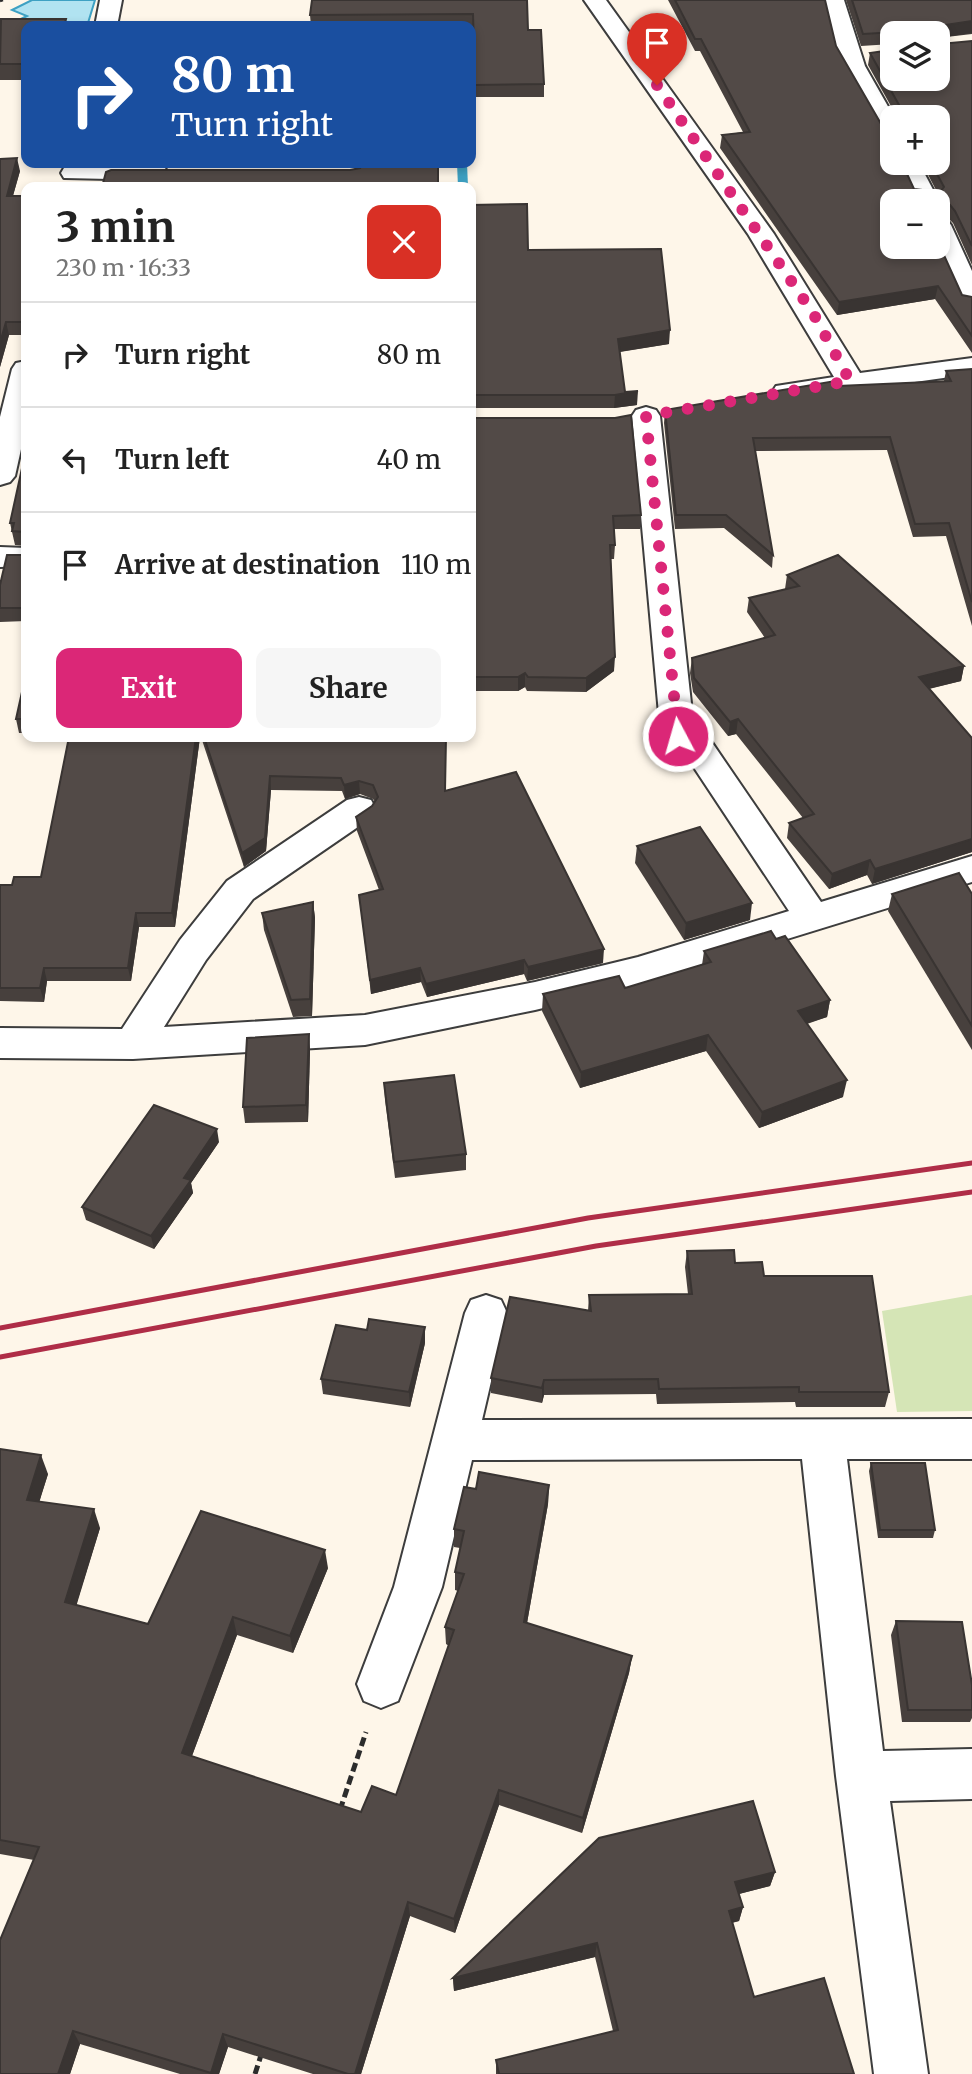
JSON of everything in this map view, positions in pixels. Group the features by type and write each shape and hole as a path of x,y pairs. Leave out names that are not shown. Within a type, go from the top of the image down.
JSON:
{"street":[{"path":"107,21 111,0"},
{"path":"595,0 672,106 813,313 850,381"},
{"path":"834,0 880,105"},
{"path":"72,174 184,173"},
{"path":"950,252 972,301"},
{"path":"755,398 850,381 972,366"},
{"path":"0,476 21,388"},
{"path":"648,416 678,736 699,750 813,919"},
{"path":"0,557 21,556"},
{"path":"133,1044 192,950 240,890 359,810"},
{"path":"0,1043 133,1044 365,1030 536,996 638,971 972,869"},
{"path":"381,1684 418,1587 457,1440 486,1313"},
{"path":"457,1440 972,1439"},
{"path":"822,1440 861,1776 901,2074"},
{"path":"861,1776 972,1774"}],"path":[{"path":"339,1814 381,1684"},
{"path":"255,2074 263,2048"}],"green space":[{"path":"972,1295 972,1411 897,1412 882,1311"}],"water":[{"path":"32,0 95,0 89,21 21,21 21,28 0,29 27,16 12,10"}],"building":[{"path":"312,0 527,0 528,30 541,30 544,84 476,85 476,21 473,21 473,14 310,15"},
{"path":"675,0 825,0 836,46 880,122 880,175 908,175 914,189 880,189 880,259 946,259 962,295 972,297 972,336 938,286 839,302 722,135 750,132 701,39 695,39"},
{"path":"852,0 972,0 972,21 950,24 950,21 880,21 880,33 863,34"},
{"path":"1,19 66,19 21,21 21,64 0,64"},
{"path":"972,41 972,246 950,205 950,189 942,189 944,187 938,175 950,175 950,105 899,105 891,91 950,91 950,43"},
{"path":"880,52 880,71 870,53"},
{"path":"17,158 7,196 21,196 21,322 6,322 0,343 0,159"},
{"path":"438,168 438,182 103,182 106,172 111,170"},
{"path":"527,204 528,250 661,249 670,330 618,339 625,392 638,391 615,395 476,395 476,205"},
{"path":"972,369 972,602 949,523 915,524 890,437 753,438 773,555 726,515 676,515 665,410 835,381 838,386 951,381 946,371"},
{"path":"631,415 641,515 613,516 615,545 610,545 615,657 586,678 528,677 525,673 518,677 476,677 476,418 615,418"},
{"path":"21,473 21,532 12,531 14,523 10,523"},
{"path":"7,555 21,555 21,608 0,608 0,585"},
{"path":"838,555 964,666 919,677 972,738 972,839 875,869 870,860 832,874 789,823 814,814 738,719 730,722 694,678 692,658 775,635 749,598 799,586 787,575"},
{"path":"21,696 21,719 16,719"},
{"path":"68,742 195,742 172,913 136,913 128,968 44,968 40,988 0,988 0,885 12,885 14,877 41,877"},
{"path":"206,742 446,742 445,791 516,772 604,949 528,967 524,960 426,984 420,968 370,980 359,895 383,889 356,817 372,806 378,797 373,785 359,781 344,785 341,778 270,776 265,838 242,853"},
{"path":"700,827 752,903 686,923 637,846"},
{"path":"959,873 972,894 972,1026 892,894"},
{"path":"313,902 310,999 291,1000 262,913"},
{"path":"771,931 776,939 785,936 830,1000 798,1011 847,1080 762,1112 708,1035 581,1072 543,994 619,976 625,988 711,962 704,951"},
{"path":"309,1034 306,1105 243,1107 247,1038"},
{"path":"454,1075 466,1154 394,1162 384,1083"},
{"path":"154,1105 217,1129 184,1178 191,1180 151,1236 82,1207"},
{"path":"734,1250 735,1263 762,1262 764,1276 872,1276 889,1392 799,1392 799,1387 659,1389 658,1379 544,1380 542,1388 491,1378 510,1297 591,1311 589,1295 692,1294 687,1251"},
{"path":"369,1319 425,1327 409,1392 321,1379 336,1325 367,1330"},
{"path":"0,1449 41,1455 27,1500 94,1509 65,1602 148,1624 201,1511 325,1550 290,1636 233,1617 182,1753 361,1812 372,1786 396,1795 454,1630 445,1627 464,1574 455,1572 464,1531 454,1529 464,1487 476,1489 479,1472 549,1485 524,1622 632,1656 583,1818 499,1790 454,1919 408,1902 355,2074 223,2034 211,2073 73,2031 58,2074 0,2074 0,1940 39,1847 0,1840"},
{"path":"871,1463 925,1463 935,1530 880,1530"},
{"path":"896,1621 962,1622 972,1685 972,1710 908,1710"},
{"path":"753,1801 775,1872 735,1882 743,1907 729,1911 754,1997 824,1978 854,2074 499,2074 496,2060 618,2030 597,1943 453,1978 599,1838"}],"waterway":[{"path":"462,168 463,182"}],"railway":[{"path":"0,1328 588,1218 972,1163"},
{"path":"0,1357 596,1246 972,1192"}],"route":[{"path":"657,85 813,313 850,381 646,416 678,736"}]}
